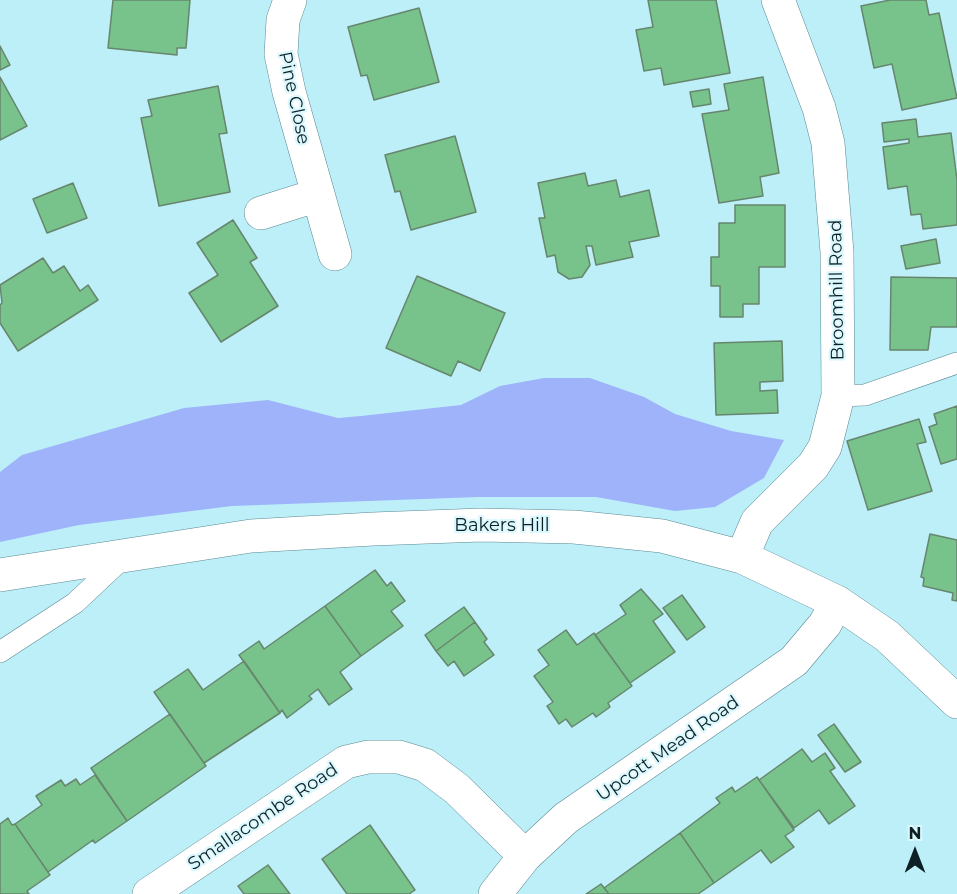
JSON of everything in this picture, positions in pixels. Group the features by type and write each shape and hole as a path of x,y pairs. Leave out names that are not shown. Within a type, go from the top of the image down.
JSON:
{"street":[{"name":"Pine Close","path":"290,0 283,20 281,54 335,254"},
{"name":"Broomhill Road","path":"742,557 757,522 813,466 825,447 838,396 837,252 828,143 819,108 778,0"},
{"path":"261,213 318,195"},
{"name":"Bakers Hill","path":"0,575 251,536 481,525 574,527 662,536 742,557 837,602 887,636 957,702"},
{"name":"Upcott Mead Road","path":"495,894 525,856 566,818 794,661 825,624 837,602"},
{"name":"Smallacombe Road","path":"149,894 346,762 368,757 399,757 425,765 457,789 525,856"}],"lane":[{"path":"838,396 866,395 957,363"},
{"path":"0,652 75,603 127,554"}],"shaded area":[{"path":"544,378 590,378 644,397 675,414 731,431 784,440 764,478 715,507 675,511 596,497 478,497 232,506 79,525 0,542 0,472 22,455 184,408 268,400 338,418 461,405 500,386"}],"building":[{"path":"113,0 190,0 186,48 177,48 177,55 108,48"},
{"path":"648,0 716,0 730,73 664,85 661,68 644,71 636,30 653,27"},
{"path":"890,0 926,0 929,15 939,13 957,98 902,110 892,64 874,68 861,6"},
{"path":"419,8 439,82 374,100 367,75 361,76 348,27"},
{"path":"0,46 10,65 0,70"},
{"path":"0,77 27,126 0,140"},
{"path":"763,77 779,173 760,177 763,196 719,203 702,114 729,110 724,84"},
{"path":"218,86 227,133 219,134 230,192 159,206 141,118 152,116 148,100"},
{"path":"709,89 711,104 693,107 690,92"},
{"path":"916,119 918,137 951,133 957,180 957,225 923,229 921,214 911,215 907,186 888,189 883,147 909,143 909,139 884,142 882,123"},
{"path":"455,136 476,212 411,230 400,191 395,192 385,155"},
{"path":"585,173 588,186 616,180 620,197 649,190 659,236 629,242 633,257 596,265 592,246 586,246 590,265 582,277 569,279 558,272 555,255 547,257 539,218 545,218 538,183"},
{"path":"73,183 87,218 47,233 33,199"},
{"path":"735,205 785,205 785,267 759,267 759,304 743,304 743,317 720,317 720,286 711,286 711,257 719,257 719,223 735,223"},
{"path":"233,220 257,258 250,262 278,306 221,342 189,293 218,275 197,243"},
{"path":"936,239 940,263 906,269 901,246"},
{"path":"43,258 53,273 64,266 80,291 88,285 98,300 18,351 0,323 2,303 0,285"},
{"path":"417,276 505,313 480,371 458,361 451,376 386,348"},
{"path":"891,277 957,278 957,327 931,327 928,350 890,350"},
{"path":"782,341 783,381 760,382 760,391 777,390 778,413 716,415 714,343"},
{"path":"957,406 957,459 941,464 929,427 937,424 934,414"},
{"path":"919,419 926,442 917,444 932,491 868,510 847,441"},
{"path":"930,534 957,540 957,601 952,600 953,593 923,586 924,578 921,577"},
{"path":"375,570 387,586 391,582 405,601 391,611 403,626 361,656 325,606"},
{"path":"641,589 663,614 653,621 675,652 630,683 595,635 626,614 620,605"},
{"path":"682,595 705,627 687,640 663,608"},
{"path":"325,606 361,656 340,672 352,689 329,705 318,689 309,696 312,699 287,718 282,710 280,713 239,655 259,641 264,649"},
{"path":"464,607 475,622 436,651 425,635"},
{"path":"475,622 487,639 484,642 494,655 464,676 454,661 448,666 436,651"},
{"path":"566,630 577,645 594,633 632,686 608,703 610,707 596,717 593,713 572,727 566,719 559,724 547,706 553,702 534,676 549,665 538,650"},
{"path":"244,661 280,713 204,763 154,692 188,669 203,690"},
{"path":"170,714 206,766 127,821 91,768"},
{"path":"834,724 861,762 845,772 818,735"},
{"path":"802,749 812,762 825,753 835,768 830,771 855,806 829,824 819,810 794,828 759,780"},
{"path":"95,775 127,821 95,843 93,840 48,872 15,824 42,805 36,796 61,780 65,786 76,779 80,785"},
{"path":"757,777 794,830 785,836 794,847 771,863 761,850 714,883 680,833 720,803 716,798 732,787 735,792"},
{"path":"8,818 12,825 15,824 50,875 27,891 29,894 0,894 0,824"},
{"path":"370,825 415,890 409,894 347,894 322,859"},
{"path":"680,833 714,883 698,894 609,894 604,888"},
{"path":"268,865 290,894 244,894 238,886"},
{"path":"601,884 609,894 586,894"}]}
